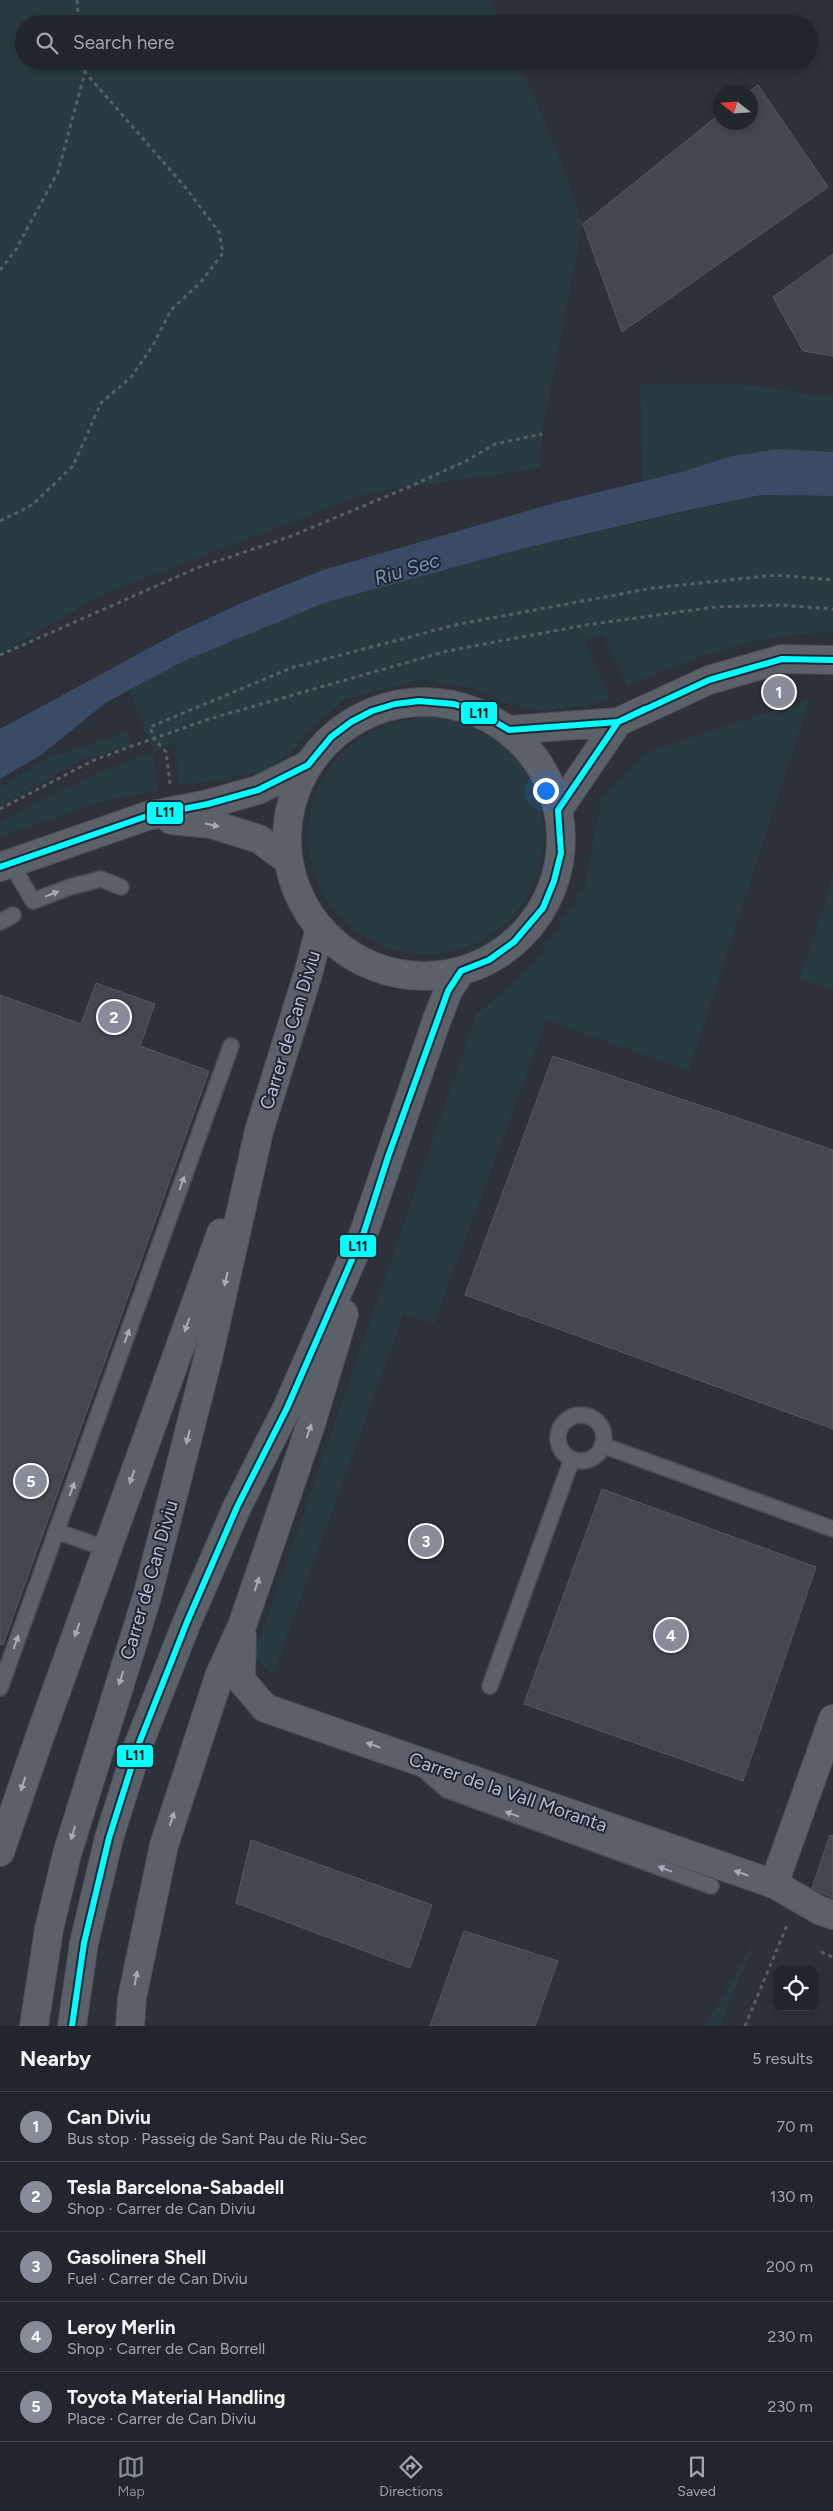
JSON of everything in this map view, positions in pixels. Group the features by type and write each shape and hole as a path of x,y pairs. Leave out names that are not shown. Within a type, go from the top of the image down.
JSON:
{"street":[{"path":"508,730 618,722 710,680 782,659 833,660"},
{"path":"431,701 460,706 483,714 508,730 526,746 540,766 552,787 558,810 561,853 554,881 543,908 525,932 502,952 461,971 418,976 377,968 340,948 320,928 296,889 288,860 287,835 290,810 294,795 308,765 332,737 351,722 372,711 407,702 431,701"},
{"path":"558,810 618,722"},
{"path":"5,864 147,816 208,804 258,790 308,765"},
{"path":"147,816 212,824 259,839 288,860"},
{"name":"Carrer de Can Diviu","path":"0,1852 107,1549 259,1131 308,974 320,928"},
{"path":"72,2026 84,1943 109,1838 138,1746 191,1613 238,1507 287,1408 364,1232 436,1022 448,991 461,971"},
{"name":"Carrer de Can Diviu","path":"34,2026 49,1929 67,1854 147,1598 208,1358 259,1131"},
{"path":"130,2026 132,1998 164,1845 220,1674 242,1626 311,1424 353,1285 364,1232"},
{"name":"Carrer de la Vall Moranta","path":"242,1626 241,1680 265,1708 774,1884 833,1914"},
{"path":"774,1884 833,1719"}],"lane":[{"path":"5,864 33,901 70,887 101,879 121,887"},
{"path":"0,1688 231,1046"},
{"path":"586,1416 599,1424 604,1438 602,1445 599,1452 586,1460 572,1459 558,1442 561,1427 571,1417 586,1416"},
{"path":"602,1445 833,1529"},
{"path":"490,1686 572,1459"},
{"path":"56,1531 107,1549"},
{"path":"412,1759 447,1790 710,1886"}],"path":[{"path":"77,0 79,15"},
{"path":"0,270 14,251 58,172 85,72"},
{"path":"0,521 32,505 73,466 101,403 131,377 152,347 171,310 201,282 223,254 220,232 185,187 85,72"},
{"path":"0,655 197,568 289,537 411,486 466,462 496,444 542,434"},
{"path":"170,788 166,752 154,738 150,727 291,668 459,624 662,587 776,574 833,580"},
{"path":"0,809 92,761 154,738 209,719 447,651 586,625 715,607 780,605 833,609"},
{"path":"745,2026 799,1898"},
{"path":"821,1952 833,1957"}],"shaded area":[{"path":"0,0 491,0 498,15 15,15 15,70 522,70 556,147 583,224 542,433 540,468 367,493 101,595 0,654"},
{"path":"640,383 754,385 833,398 833,452 780,449 643,481"},
{"path":"761,495 833,496 833,632 778,637 728,648 679,664 628,686 602,634 584,640 611,698 588,705 544,711 511,704 469,687 419,680 345,699 318,722 288,755 263,772 179,786 175,743 154,752 129,690 184,661 324,603 525,548"},
{"path":"810,699 689,1071 547,1020 434,1324 404,1314 273,1675 254,1656 476,1015 533,965 584,888 602,797 646,752"},
{"path":"426,718 449,720 482,732 501,745 517,761 530,780 539,802 544,836 542,859 530,892 517,911 501,927 482,940 460,949 426,954 403,952 370,940 351,927 335,911 322,892 313,870 308,836 310,813 322,780 335,761 351,745 370,732 392,723"},
{"path":"127,732 132,746 81,760 0,808 0,787 48,758"},
{"path":"154,752 158,791 99,802 0,837 0,822 19,811 114,767"},
{"path":"833,877 833,990 800,978"},
{"path":"757,1936 720,2026 705,2026"}],"water":[{"name":"Riu Sec","path":"780,449 833,452 833,496 761,495 684,511 525,548 324,603 184,661 129,690 104,704 41,755 0,779 0,729 177,633 248,600 323,570 558,502 685,471 732,456"}],"building":[{"path":"758,85 828,187 622,332 583,224 713,120 713,130 758,130"},
{"path":"833,254 833,356 803,351 773,297"},
{"path":"96,983 155,1004 140,1046 209,1071 3,1645 0,1644 0,995 81,1024"},
{"path":"553,1056 833,1150 833,1429 465,1295"},
{"path":"602,1489 816,1567 743,1781 524,1704"},
{"path":"830,1835 833,1836 833,1898 812,1888"},
{"path":"251,1840 432,1905 410,1968 236,1903"},
{"path":"464,1931 558,1961 535,2026 430,2026"}],"transit line":[{"name":"L11","path":"72,2026 84,1943 109,1838 138,1746 187,1622 237,1507 287,1408 364,1232 388,1157 448,991 461,971 489,960 514,942 543,908 554,881 561,853 558,810 618,722 709,680 782,659 833,660"},
{"name":"L11","path":"0,867 147,816 208,804 258,790 308,765 331,737 351,722 372,711 395,704 419,701 454,704 478,712 509,730 618,722 645,709"}],"place":[{"name":"Can Diviu","path":"779,692"},
{"name":"Tesla Barcelona-Sabadell","path":"114,1017"},
{"name":"Toyota Material Handling","path":"31,1481"},
{"name":"Gasolinera Shell","path":"426,1541"},
{"name":"Leroy Merlin","path":"671,1635"}]}
